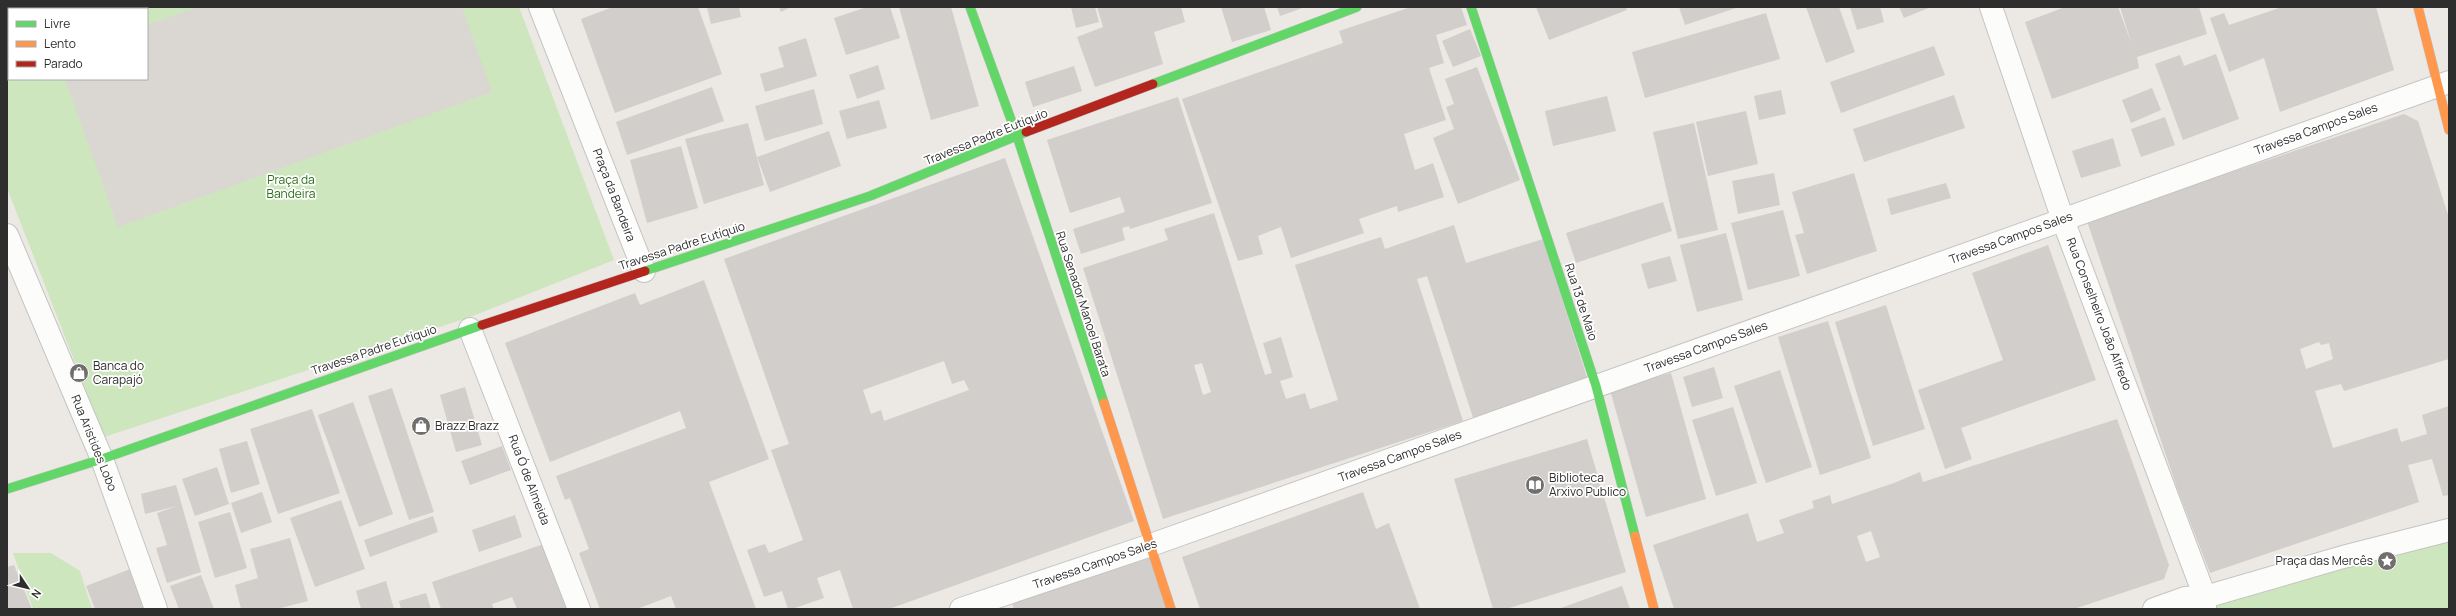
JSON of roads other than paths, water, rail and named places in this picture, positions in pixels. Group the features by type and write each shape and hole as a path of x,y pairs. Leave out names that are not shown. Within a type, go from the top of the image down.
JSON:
{"street":[{"name":"Praça da Bandeira","path":"540,7 644,271"},
{"name":"Rua Senador Manoel Barata","path":"970,7 1017,136 1148,546 1171,609"},
{"name":"Travessa Padre Eutíquio","path":"7,489 102,459 470,329 870,196 1017,136 1357,7"},
{"name":"Rua 13 de Maio","path":"1471,7 1596,386 1654,609"},
{"name":"Rua Conselheiro João Alfredo","path":"1991,7 2063,220 2205,603"},
{"path":"2418,7 2443,84 2449,130"},
{"name":"Travessa Campos Sales","path":"961,609 1148,546 2443,84"},
{"name":"Rua Aristides Lobo","path":"7,235 102,459 156,609"},
{"name":"Rua Ó de Almeida","path":"470,329 579,609"},
{"path":"2154,609 2185,598 2205,603 2343,557 2449,530"}],"place":[{"name":"Banca do Carapajó","path":"79,373"},
{"name":"Brazz Brazz","path":"421,426"},
{"name":"Biblioteca Arxivo Publico","path":"1535,485"},
{"name":"Praça das Mercês","path":"2387,561"}]}
